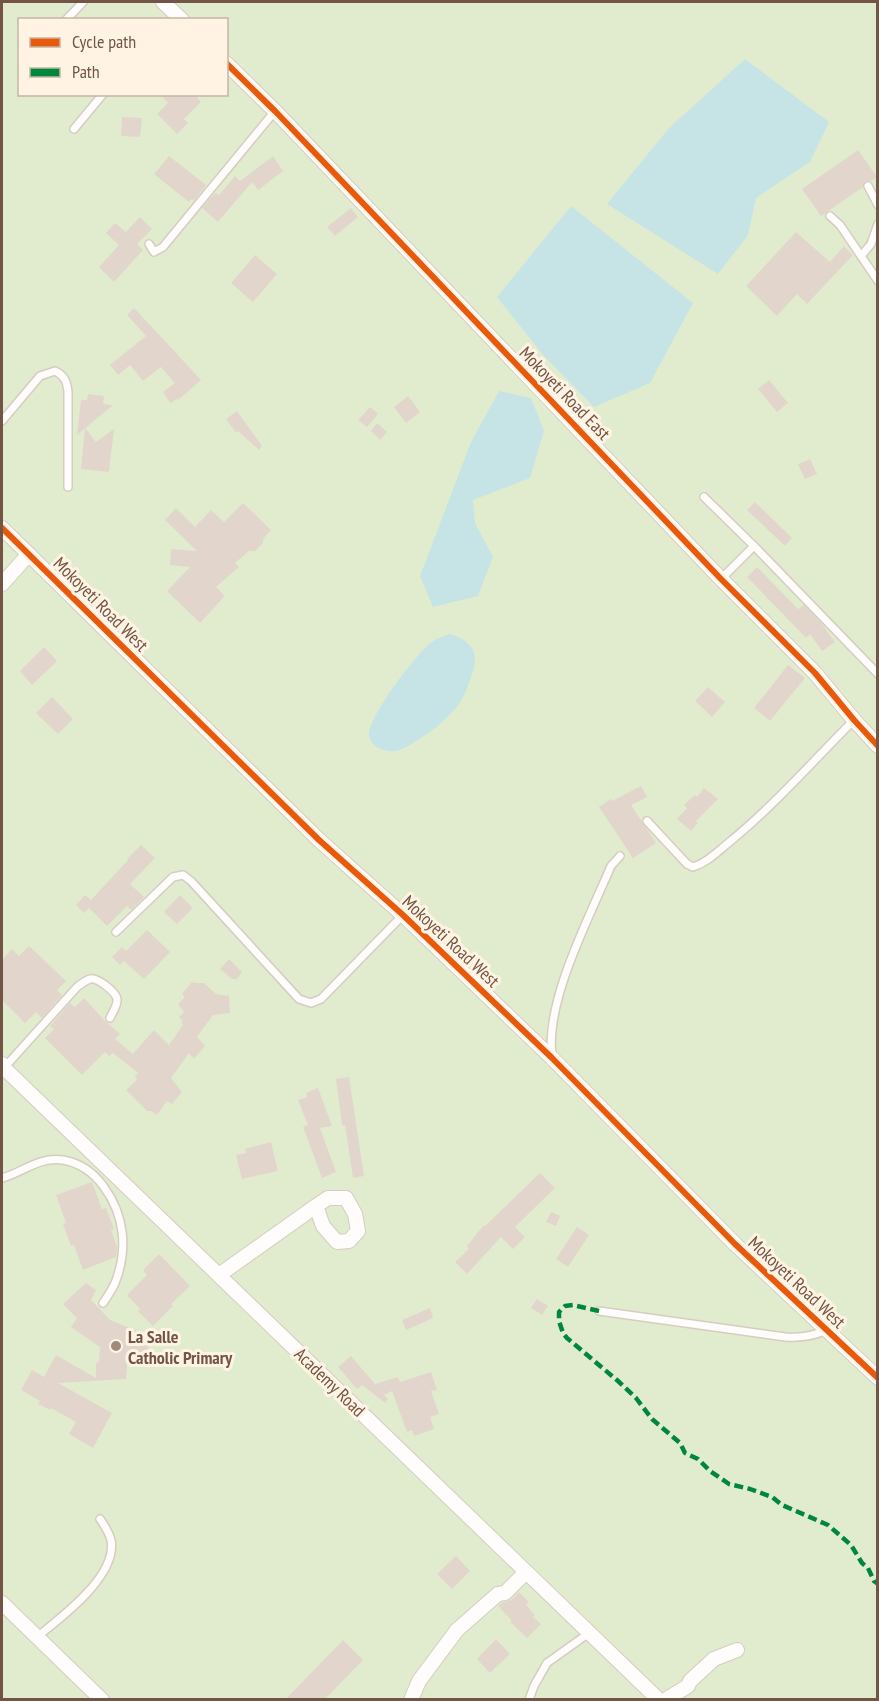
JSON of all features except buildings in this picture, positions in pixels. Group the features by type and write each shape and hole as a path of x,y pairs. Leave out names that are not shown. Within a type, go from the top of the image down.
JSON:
{"street":[{"name":"Mokoyeti Road East","path":"228,65 275,111 721,579 815,673 878,746"},
{"name":"Mokoyeti Road West","path":"2,528 318,840 403,915 552,1058 735,1244 878,1378"},
{"path":"2,584 29,554"},
{"name":"Academy Road","path":"3,1066 659,1700"},
{"path":"219,1275 316,1206"},
{"path":"411,1700 419,1681 457,1630 498,1594 506,1593 526,1572"},
{"path":"2,1603 102,1700"},
{"path":"665,1700 688,1686 690,1681 714,1659 737,1650"}],"lane":[{"path":"68,18 83,2"},
{"path":"74,129 101,96"},
{"path":"149,244 154,252 163,247 275,111"},
{"path":"868,186 878,206"},
{"path":"830,216 840,225 878,281"},
{"path":"861,256 870,244 878,224"},
{"path":"2,421 40,375 55,371 61,373 66,380 68,392 68,487"},
{"path":"704,497 878,674"},
{"path":"721,579 754,546"},
{"path":"647,821 687,864 693,867 698,865 709,859 748,827 854,720"},
{"path":"552,1058 551,1044 555,1010 566,974 611,866 620,856"},
{"path":"116,932 173,877 183,875 299,999 311,1003 321,999 403,915"},
{"path":"3,1066 77,987 88,979 93,978 110,989 117,1000 110,1018"},
{"path":"2,1178 30,1165 62,1160 84,1167 99,1180 114,1201 123,1227 122,1260 114,1284 103,1303"},
{"path":"599,1311 785,1337 811,1337 827,1330"},
{"path":"37,1637 84,1598 110,1557 111,1542 100,1520"},
{"path":"529,1700 547,1663 590,1633"}],"green space":[{"path":"2,2 877,2 877,1699 2,1699"}],"water":[{"path":"745,59 829,122 810,162 756,198 748,235 718,274 607,204 669,128"},
{"path":"571,206 693,303 650,383 594,407 543,355 497,297"},
{"path":"499,391 531,398 544,431 530,478 473,500 475,523 493,557 478,596 433,607 420,576 471,442"},
{"path":"450,634 467,642 475,659 465,693 458,705 446,719 407,747 391,751 376,746 369,735 376,714 385,700 426,647 435,640"}],"marked path":[{"path":"599,1311 573,1305 565,1306 559,1312 563,1333 636,1398 652,1419 680,1443 685,1453 698,1459 710,1471 729,1484 772,1497 782,1505 828,1525 851,1545 878,1584"}],"cycle path":[{"path":"228,65 275,111 721,579 815,673 878,746"},
{"path":"2,528 319,840 403,915 552,1058 735,1244 878,1378"}],"place":[{"name":"La Salle Catholic Primary","path":"116,1346"}]}
